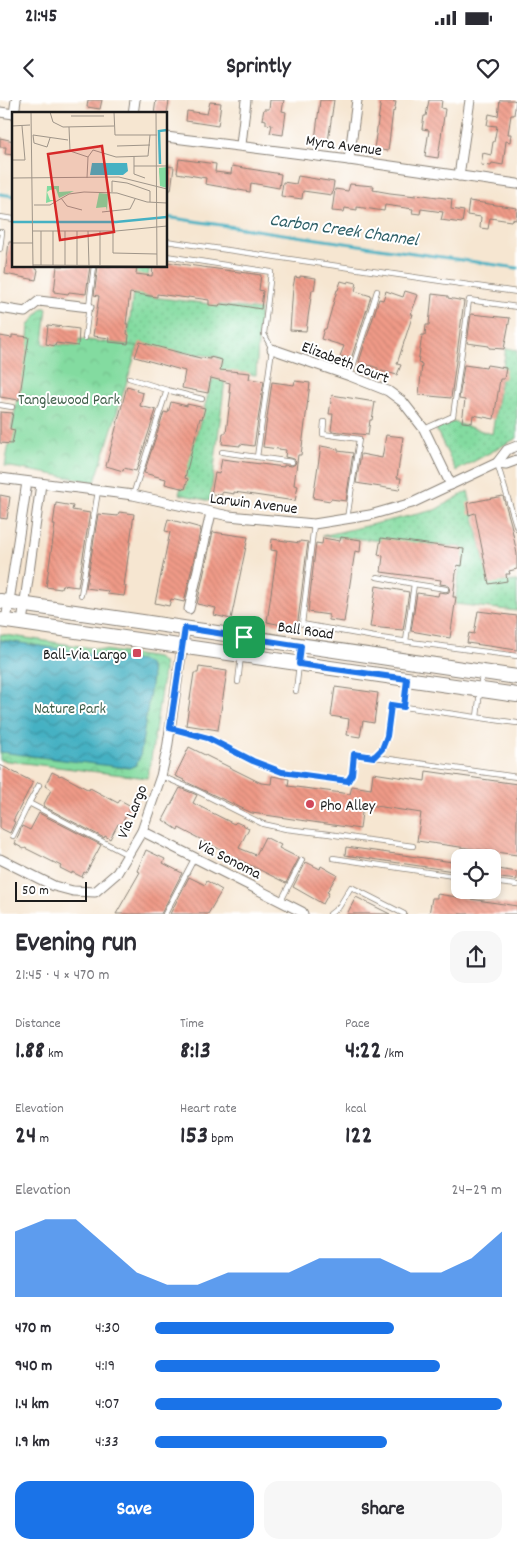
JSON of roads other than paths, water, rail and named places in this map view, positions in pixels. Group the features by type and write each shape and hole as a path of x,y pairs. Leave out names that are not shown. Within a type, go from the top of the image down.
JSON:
{"main road":[{"name":"Ball Road","path":"5,602 517,678"},
{"path":"3,621 517,695"}],"street":[{"path":"241,145 246,100"},
{"path":"349,160 357,100"},
{"path":"459,176 470,100"},
{"name":"Myra Avenue","path":"168,137 241,145 517,184"},
{"path":"0,308 25,312 39,301 89,307"},
{"name":"Elizabeth Court","path":"272,349 388,391 403,402 424,429 451,485"},
{"name":"Larwin Avenue","path":"0,478 133,495 211,513 262,520 314,524 370,515 412,503 497,463 507,450 517,446"},
{"name":"Larwin Avenue","path":"497,463 506,464 517,460"},
{"path":"3,621 27,482"},
{"path":"22,623 41,484"},
{"path":"190,609 211,513"},
{"name":"Via Largo","path":"0,859 54,886 73,891 95,892 117,873 142,830 161,776 185,628"},
{"name":"Via Sonoma","path":"142,830 303,914"}],"lane":[{"path":"0,232 2,232 0,249"},
{"path":"168,241 517,292"},
{"path":"168,256 271,272 264,334 272,349 257,457"},
{"path":"85,338 94,268"},
{"path":"350,376 377,291"},
{"path":"424,429 453,416 469,300 517,307"},
{"path":"129,378 202,399"},
{"path":"133,495 167,390"},
{"path":"0,405 12,407"},
{"path":"324,422 323,434 359,439 347,519"},
{"path":"222,452 292,462"},
{"path":"497,463 517,528"},
{"path":"81,595 98,491"},
{"path":"314,524 302,624 406,641 517,656"},
{"path":"377,577 446,589"},
{"path":"406,641 414,584"},
{"path":"296,691 301,646"},
{"path":"238,682 241,656"},
{"path":"476,717 482,672"},
{"path":"404,707 407,679"},
{"path":"374,757 382,749 387,736 391,705 517,723"},
{"path":"170,728 208,738 253,761 282,772 345,782 348,781 352,774 354,754 517,777"},
{"path":"161,776 195,790 263,824 286,829 413,846"},
{"path":"13,836 39,785"},
{"path":"29,803 128,855"},
{"path":"165,914 195,857"},
{"path":"332,858 451,876"},
{"path":"281,901 302,860"},
{"path":"501,883 517,885"},
{"path":"330,914 338,907 351,887 404,914"}],"water":[{"name":"Nature Park","path":"0,640 148,663 152,678 140,757 136,765 129,768 0,752"}],"waterway":[{"name":"Carbon Creek Channel","path":"0,194 12,196"},
{"name":"Carbon Creek Channel","path":"168,217 517,268"}],"place":[{"name":"Ball-Via Largo","path":"137,653"},
{"name":"Pho Alley","path":"310,804"}],"park label":[{"name":"Tanglewood Park","path":"69,398"}]}
